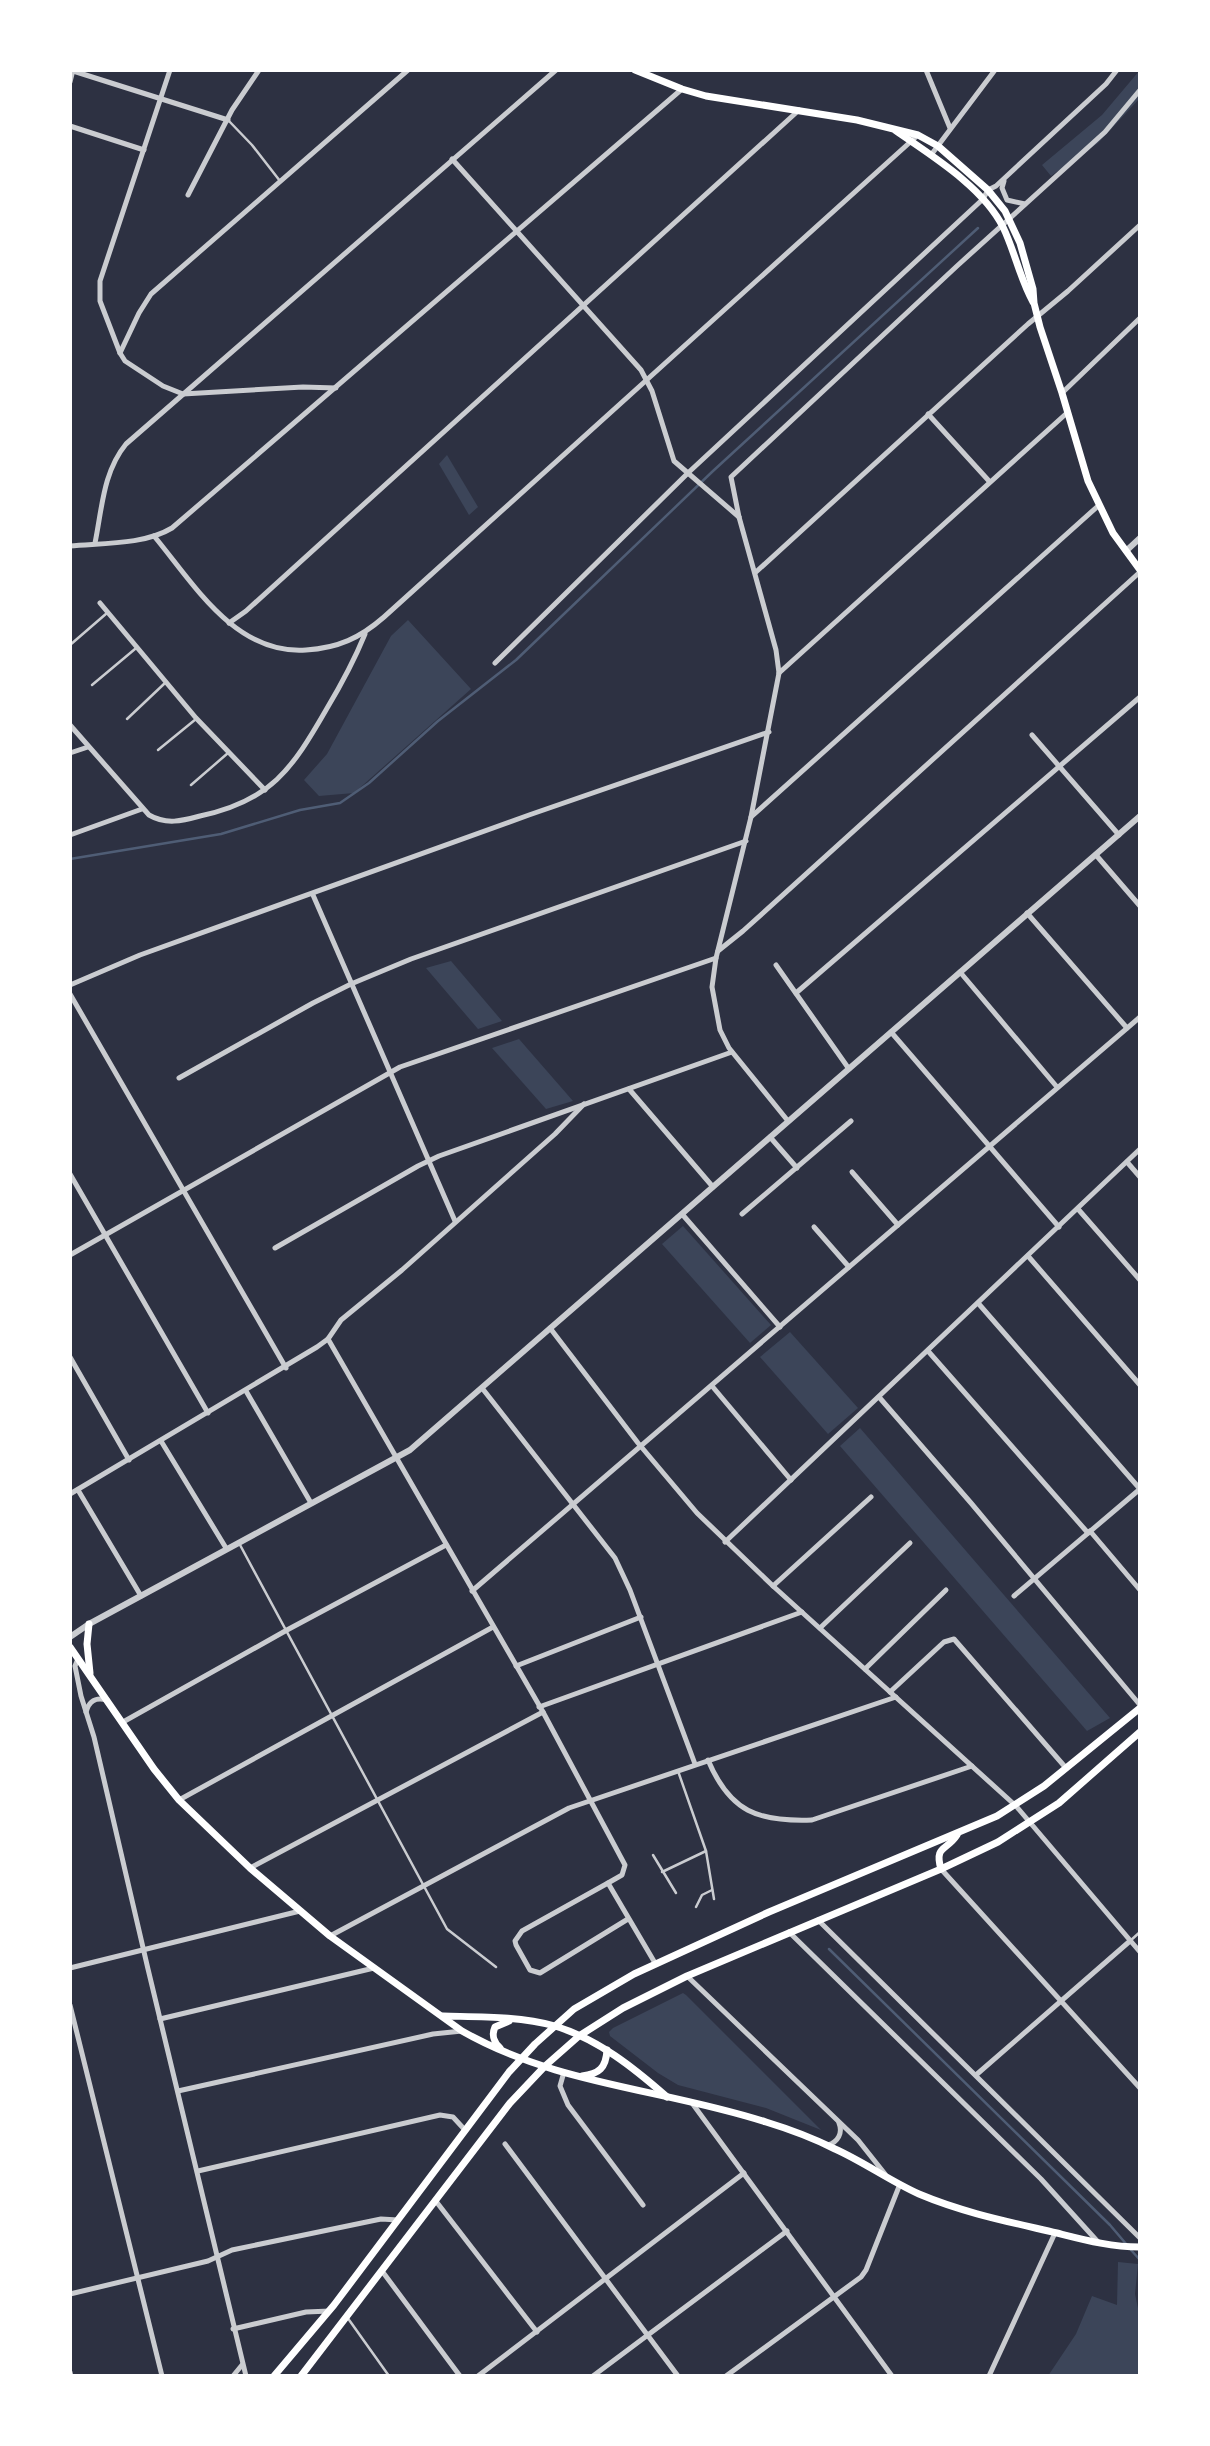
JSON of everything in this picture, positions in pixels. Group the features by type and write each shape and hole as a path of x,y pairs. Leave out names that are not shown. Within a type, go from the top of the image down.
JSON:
{"main road":[{"path":"635,70 706,96 893,128 938,146 988,190 1009,219 1020,243 1033,289 1037,317 1088,481 1098,506 1140,571"},
{"path":"915,139 983,199 1002,226 1034,303"},
{"path":"89,1624 87,1644 91,1677"},
{"path":"70,1647 154,1769 179,1800 250,1868 330,1936 462,2031 503,2052 578,2077 752,2117 827,2145 918,2193 968,2212 1101,2244 1136,2247"},
{"path":"274,2376 330,2311 521,2058 554,2026 586,2001 655,1963 760,1916 958,1834 1016,1805 1066,1768 1140,1706"},
{"path":"301,2376 510,2103 545,2066 579,2036 643,1996 941,1869 1031,1823 1059,1803 1140,1731"},
{"path":"941,1869 938,1857 940,1852 953,1842 958,1834"},
{"path":"442,2016 514,2019 554,2026 607,2050 627,2063 668,2098"},
{"path":"503,2052 496,2044 492,2032 495,2027 514,2019"},
{"path":"578,2077 602,2070 607,2050"}],"street":[{"path":"70,82 72,70 228,120"},
{"path":"170,70 100,281 100,301 120,353 125,360 163,386 183,394 303,387 336,388"},
{"path":"188,195 258,70"},
{"path":"120,353 151,294 408,70"},
{"path":"95,543 109,473 115,457 126,444 556,70"},
{"path":"926,70 950,128"},
{"path":"931,155 995,70"},
{"path":"495,663 689,472 983,199 988,190 1005,178 1117,70"},
{"path":"70,546 154,536 172,528 208,500 682,89"},
{"path":"788,1121 732,1052 720,1030 712,987 716,958 746,841 779,673 776,650 739,517 731,477 1105,132 1140,90"},
{"path":"229,623 246,611 799,110"},
{"path":"70,126 144,150"},
{"path":"154,536 229,623 244,635 289,652 344,644 365,633 915,139"},
{"path":"452,159 640,369 647,380 674,461 739,517"},
{"path":"1005,178 1002,188 1007,200 1026,204"},
{"path":"755,572 1140,225"},
{"path":"1062,393 1140,318"},
{"path":"779,673 1068,412"},
{"path":"929,414 989,481"},
{"path":"751,817 1098,506"},
{"path":"1126,551 1140,538"},
{"path":"718,951 744,931 1140,571"},
{"path":"100,603 197,718 265,790"},
{"path":"70,725 142,809 156,819 172,822 217,813 241,804 265,790 294,763 354,663 365,633"},
{"path":"796,993 1140,697"},
{"path":"70,985 140,955 313,895 542,810 769,732"},
{"path":"1032,735 1119,835"},
{"path":"70,753 89,747"},
{"path":"70,835 142,809"},
{"path":"70,1637 226,1548 410,1450 1140,816"},
{"path":"179,1078 351,984 411,960 746,841"},
{"path":"1096,855 1140,906"},
{"path":"313,895 388,1072 455,1220"},
{"path":"1027,914 1128,1028"},
{"path":"70,1255 388,1072 716,958"},
{"path":"776,965 849,1069"},
{"path":"960,972 1057,1087"},
{"path":"70,994 286,1368"},
{"path":"472,1591 1140,1017"},
{"path":"891,1032 1059,1227"},
{"path":"275,1248 428,1161 732,1052"},
{"path":"628,1089 713,1187"},
{"path":"70,1494 286,1368 328,1339 341,1320 402,1270 455,1220 555,1134 584,1104"},
{"path":"742,1214 851,1121"},
{"path":"770,1137 797,1168"},
{"path":"725,1542 1140,1149"},
{"path":"1127,1162 1140,1177"},
{"path":"852,1172 898,1225"},
{"path":"70,1174 208,1413"},
{"path":"1078,1209 1140,1280"},
{"path":"682,1214 780,1327"},
{"path":"814,1227 849,1267"},
{"path":"1028,1256 1140,1385"},
{"path":"978,1303 1140,1489 1014,1597"},
{"path":"550,1328 641,1448 725,1542 1016,1805 1140,1952"},
{"path":"328,1339 541,1709 625,1868 622,1875 522,1931 515,1941 516,1945 530,1970 540,1973 628,1919"},
{"path":"929,1351 1140,1590"},
{"path":"70,1357 129,1460"},
{"path":"712,1387 791,1480"},
{"path":"482,1388 615,1558 641,1618 695,1764"},
{"path":"246,1391 312,1503"},
{"path":"879,1398 1035,1578 1140,1706"},
{"path":"161,1441 226,1548"},
{"path":"78,1490 141,1596"},
{"path":"773,1586 871,1497"},
{"path":"820,1628 910,1543"},
{"path":"123,1722 446,1545"},
{"path":"865,1669 946,1590"},
{"path":"250,1868 541,1709 802,1612"},
{"path":"516,1666 641,1618"},
{"path":"179,1800 493,1627"},
{"path":"890,1692 944,1642 954,1639 1066,1768"},
{"path":"78,1659 75,1666 246,2376"},
{"path":"330,1936 543,1821 590,1799 896,1697"},
{"path":"86,1712 90,1702 101,1698 107,1700"},
{"path":"708,1760 720,1785 741,1807 773,1820 795,1821 812,1820 972,1766"},
{"path":"941,1869 1140,2088"},
{"path":"608,1883 655,1963"},
{"path":"70,1968 300,1910"},
{"path":"818,1920 1140,2238"},
{"path":"789,1932 1041,2179 1101,2244"},
{"path":"976,2076 1130,1941"},
{"path":"160,2019 374,1968"},
{"path":"687,1976 858,2140 887,2176"},
{"path":"70,2005 162,2376"},
{"path":"178,2091 433,2034 462,2031"},
{"path":"564,2072 560,2086 568,2105 643,2204"},
{"path":"692,2103 892,2376"},
{"path":"198,2171 440,2115 453,2117 465,2130"},
{"path":"827,2145 836,2141 839,2136 840,2125 837,2120"},
{"path":"505,2144 678,2376"},
{"path":"478,2376 744,2173"},
{"path":"726,2376 861,2277 900,2184"},
{"path":"435,2200 537,2332"},
{"path":"70,2294 208,2261 233,2250 381,2219 398,2220"},
{"path":"593,2376 787,2231"},
{"path":"989,2376 1055,2233"},
{"path":"382,2271 460,2376"},
{"path":"233,2329 306,2312 330,2311"},
{"path":"233,2376 242,2365"}],"lane":[{"path":"228,120 280,181"},
{"path":"70,645 108,612"},
{"path":"92,685 138,646"},
{"path":"127,719 167,682"},
{"path":"158,750 197,718"},
{"path":"191,785 229,753"},
{"path":"238,1542 451,1935 496,1967"},
{"path":"678,1771 706,1852 714,1899"},
{"path":"662,1872 706,1852"},
{"path":"653,1855 676,1893"},
{"path":"696,1907 702,1895 712,1890"},
{"path":"1130,1941 1140,1932"},
{"path":"347,2317 390,2376"}],"shaded area":[{"path":"1140,70 1140,98 1098,143 1051,176 1042,165 1102,115"},
{"path":"447,455 478,507 469,515 439,464"},
{"path":"408,620 471,689 354,793 319,796 304,780 327,754 391,636"},
{"path":"451,961 502,1021 478,1029 426,968"},
{"path":"519,1039 573,1101 546,1109 492,1048"},
{"path":"683,1226 771,1325 750,1343 662,1244"},
{"path":"790,1332 858,1408 828,1434 760,1357"},
{"path":"860,1428 1110,1718 1087,1731 840,1446"},
{"path":"683,1993 821,2130 766,2108 678,2085 610,2036 609,2032 613,2028"},
{"path":"1118,2262 1138,2264 1135,2294 1140,2318 1140,2376 1048,2376 1076,2334 1092,2296 1117,2305"}],"waterway":[{"path":"70,859 221,834 300,810 340,803 369,783 438,721 516,660 713,471 978,228"},
{"path":"829,1949 1110,2225 1127,2245"},
{"path":"1131,2250 1140,2260"}]}
